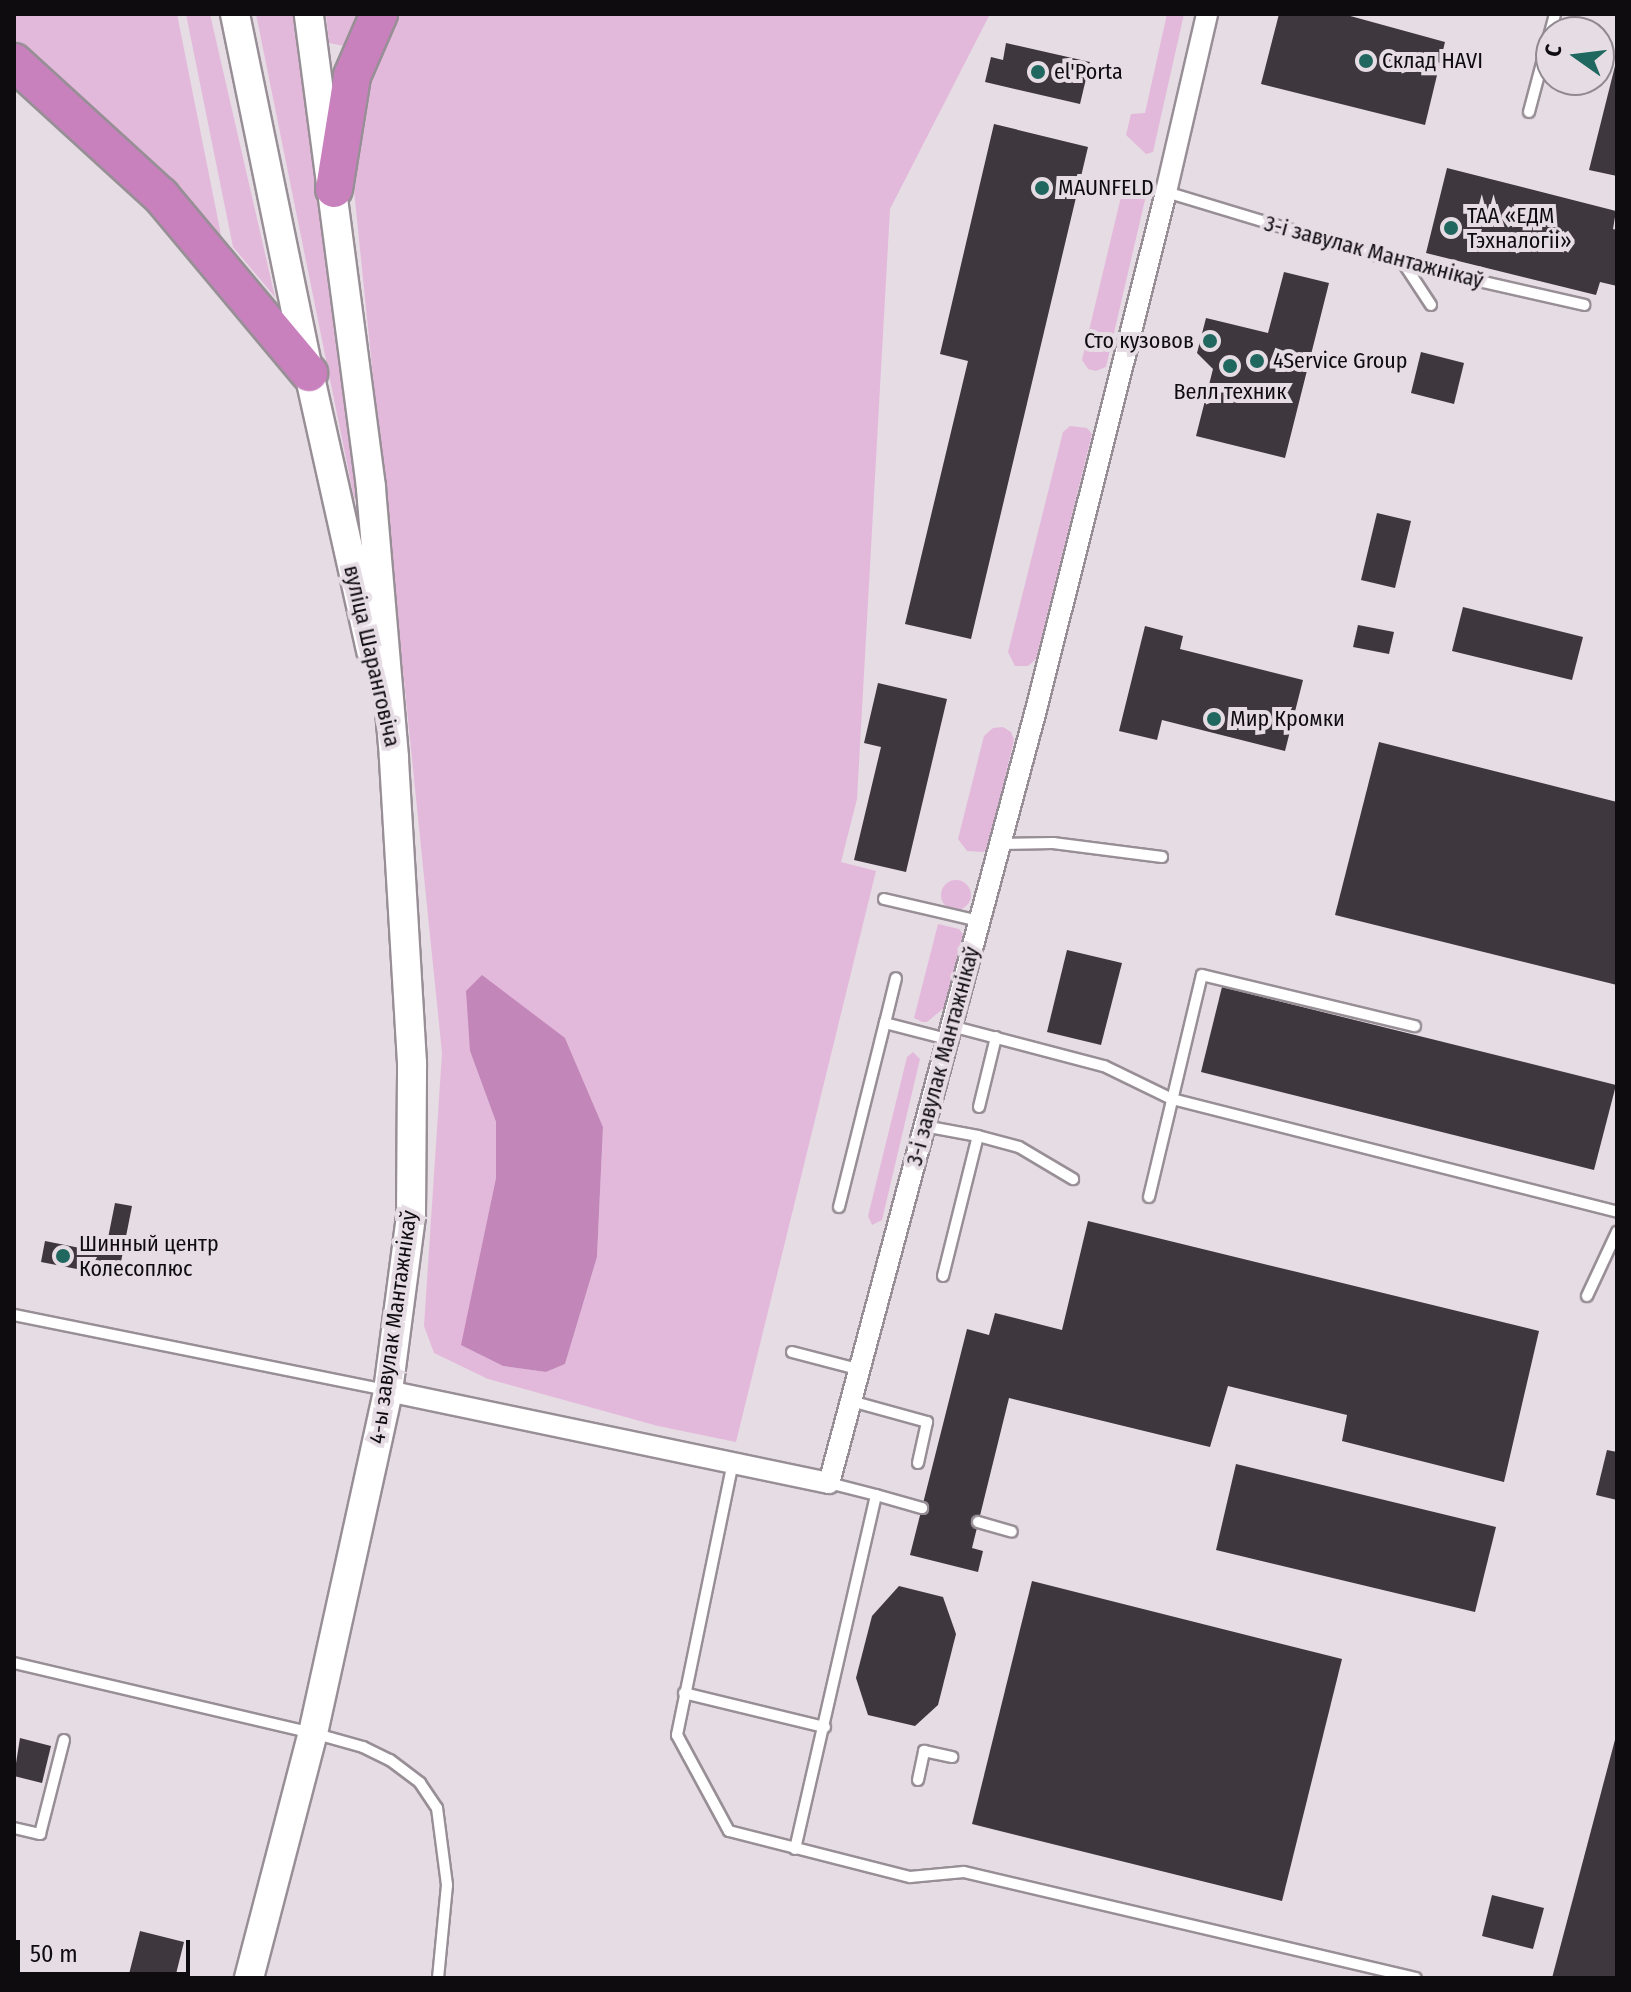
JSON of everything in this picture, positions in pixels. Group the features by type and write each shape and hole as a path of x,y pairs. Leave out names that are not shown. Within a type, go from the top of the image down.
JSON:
{"highway":[{"path":"334,189 352,76 379,14"},
{"path":"14,62 161,196 309,373"}],"street":[{"name":"вуліца Шаранговіча","path":"235,14 309,373 394,757"},
{"name":"вуліца Шаранговіча","path":"309,14 371,487 394,757"},
{"name":"3-і завулак Мантажнікаў","path":"829,1483 999,844 1166,192 1207,14"},
{"name":"4-ы завулак Мантажнікаў","path":"249,1978 313,1733 388,1391 411,1216 412,1063 394,757"},
{"path":"388,1391 829,1483"}],"lane":[{"path":"1529,112 1555,14"},
{"name":"3-і завулак Мантажнікаў","path":"1166,192 1404,264 1584,305"},
{"path":"1404,264 1431,305"},
{"path":"999,844 1053,843 1162,857"},
{"path":"884,899 979,921"},
{"path":"1149,1197 1202,975 1415,1026"},
{"path":"839,1207 896,978"},
{"path":"885,1023 996,1037 1104,1066 1172,1099 1617,1212"},
{"path":"979,1107 996,1037"},
{"path":"924,1126 1019,1147 1073,1179"},
{"path":"943,1276 978,1136"},
{"path":"1587,1296 1617,1232"},
{"path":"14,1315 388,1391"},
{"path":"792,1352 861,1370"},
{"path":"851,1401 927,1422 918,1463"},
{"path":"734,1461 677,1735 729,1831 910,1877 964,1872 1416,1978"},
{"path":"829,1483 922,1508"},
{"path":"795,1849 876,1495"},
{"path":"978,1522 1012,1532"},
{"path":"14,1663 313,1733 363,1747 390,1760 420,1783 437,1808 447,1885 438,1978"},
{"path":"684,1693 825,1727"},
{"path":"14,1828 40,1834 64,1740"},
{"path":"918,1780 924,1751 952,1757"}],"shaded area":[{"path":"14,14 177,14 221,235 14,49"},
{"path":"186,14 210,14 275,297 233,247"},
{"path":"256,14 294,14 358,496 354,498"},
{"path":"326,14 360,14 344,46 329,43"},
{"path":"392,14 990,14 890,209 857,799 841,862 876,871 736,1442 658,1426 488,1379 434,1353 424,1326 442,1053 350,151 373,45","holes":["565,1038 603,1127 597,1257 565,1364 546,1372 503,1366 462,1345 496,1178 496,1122 470,1051"]},
{"path":"1167,14 1184,14 1153,152 1146,154 1126,135 1131,114 1145,113"},
{"path":"1129,178 1141,179 1148,187 1106,367 1096,371 1088,369 1082,360 1124,184"},
{"path":"1070,426 1087,428 1092,434 1036,659 1028,666 1015,666 1008,652 1063,432"},
{"path":"1003,727 1011,732 1014,740 988,849 983,852 967,851 958,839 984,736 993,728"},
{"path":"956,880 962,881 970,889 970,901 962,909 956,910 950,909 942,901 941,895 942,889 950,881"},
{"path":"938,924 959,929 963,934 945,1007 927,1022 922,1022 914,1018"},
{"path":"482,975 565,1038 603,1127 597,1257 565,1364 546,1372 503,1366 461,1345 496,1178 496,1122 470,1051 466,991"},
{"path":"913,1052 920,1059 882,1220 872,1225 868,1216 907,1057"}],"building":[{"path":"1279,14 1343,14 1445,42 1425,125 1261,84"},
{"name":"el'Porta","path":"1006,43 1090,62 1080,104 985,82 991,57 1003,60"},
{"path":"1616,62 1617,176 1589,170 1608,96 1615,96"},
{"path":"994,124 1088,147 971,639 905,624 968,361 940,354"},
{"path":"1447,168 1616,211 1613,229 1617,230 1617,286 1600,282 1596,295 1426,253"},
{"name":"4Service Group","path":"1284,272 1329,283 1285,458 1196,436 1213,369 1197,353 1206,318 1268,333"},
{"path":"1421,352 1464,363 1454,404 1411,393"},
{"path":"1377,513 1411,521 1395,588 1361,580"},
{"path":"1463,607 1583,637 1572,680 1452,651"},
{"path":"1358,625 1394,632 1389,654 1353,647"},
{"path":"1145,626 1183,636 1180,649 1303,680 1285,751 1162,720 1157,740 1119,731"},
{"path":"878,683 947,699 906,872 854,860 881,747 864,743"},
{"path":"1379,742 1617,802 1617,985 1335,915"},
{"path":"1067,950 1122,963 1101,1045 1047,1032"},
{"path":"1222,987 1616,1085 1594,1170 1201,1072"},
{"path":"115,1203 132,1206 118,1277 41,1262 45,1241 105,1253"},
{"path":"1088,1221 1539,1331 1504,1482 1342,1441 1347,1415 1228,1386 1210,1447 1009,1398 972,1548 983,1551 978,1572 910,1555 967,1329 989,1335 995,1313 1062,1330"},
{"path":"1607,1450 1617,1452 1617,1500 1596,1495"},
{"path":"1236,1464 1496,1527 1475,1612 1216,1550"},
{"path":"1032,1581 1342,1659 1282,1901 972,1824"},
{"path":"899,1586 943,1597 956,1634 938,1705 915,1726 868,1715 856,1678 872,1616"},
{"path":"1616,1736 1617,1978 1552,1978"},
{"path":"20,1738 51,1746 42,1783 14,1776"},
{"path":"1492,1895 1544,1908 1533,1949 1482,1936"},
{"path":"140,1931 184,1942 175,1978 128,1978"}],"place":[{"name":"Склад HAVI","path":"1366,61"},
{"name":"el'Porta","path":"1038,72"},
{"name":"MAUNFELD","path":"1042,188"},
{"name":"ТАА «ЕДМ Тэхналогіі»","path":"1451,228"},
{"name":"Сто кузовов","path":"1210,341"},
{"name":"4Service Group","path":"1257,361"},
{"name":"Велл техник","path":"1230,366"},
{"name":"Мир Кромки","path":"1214,719"},
{"name":"Шинный центр Колесоплюс","path":"63,1256"}]}
